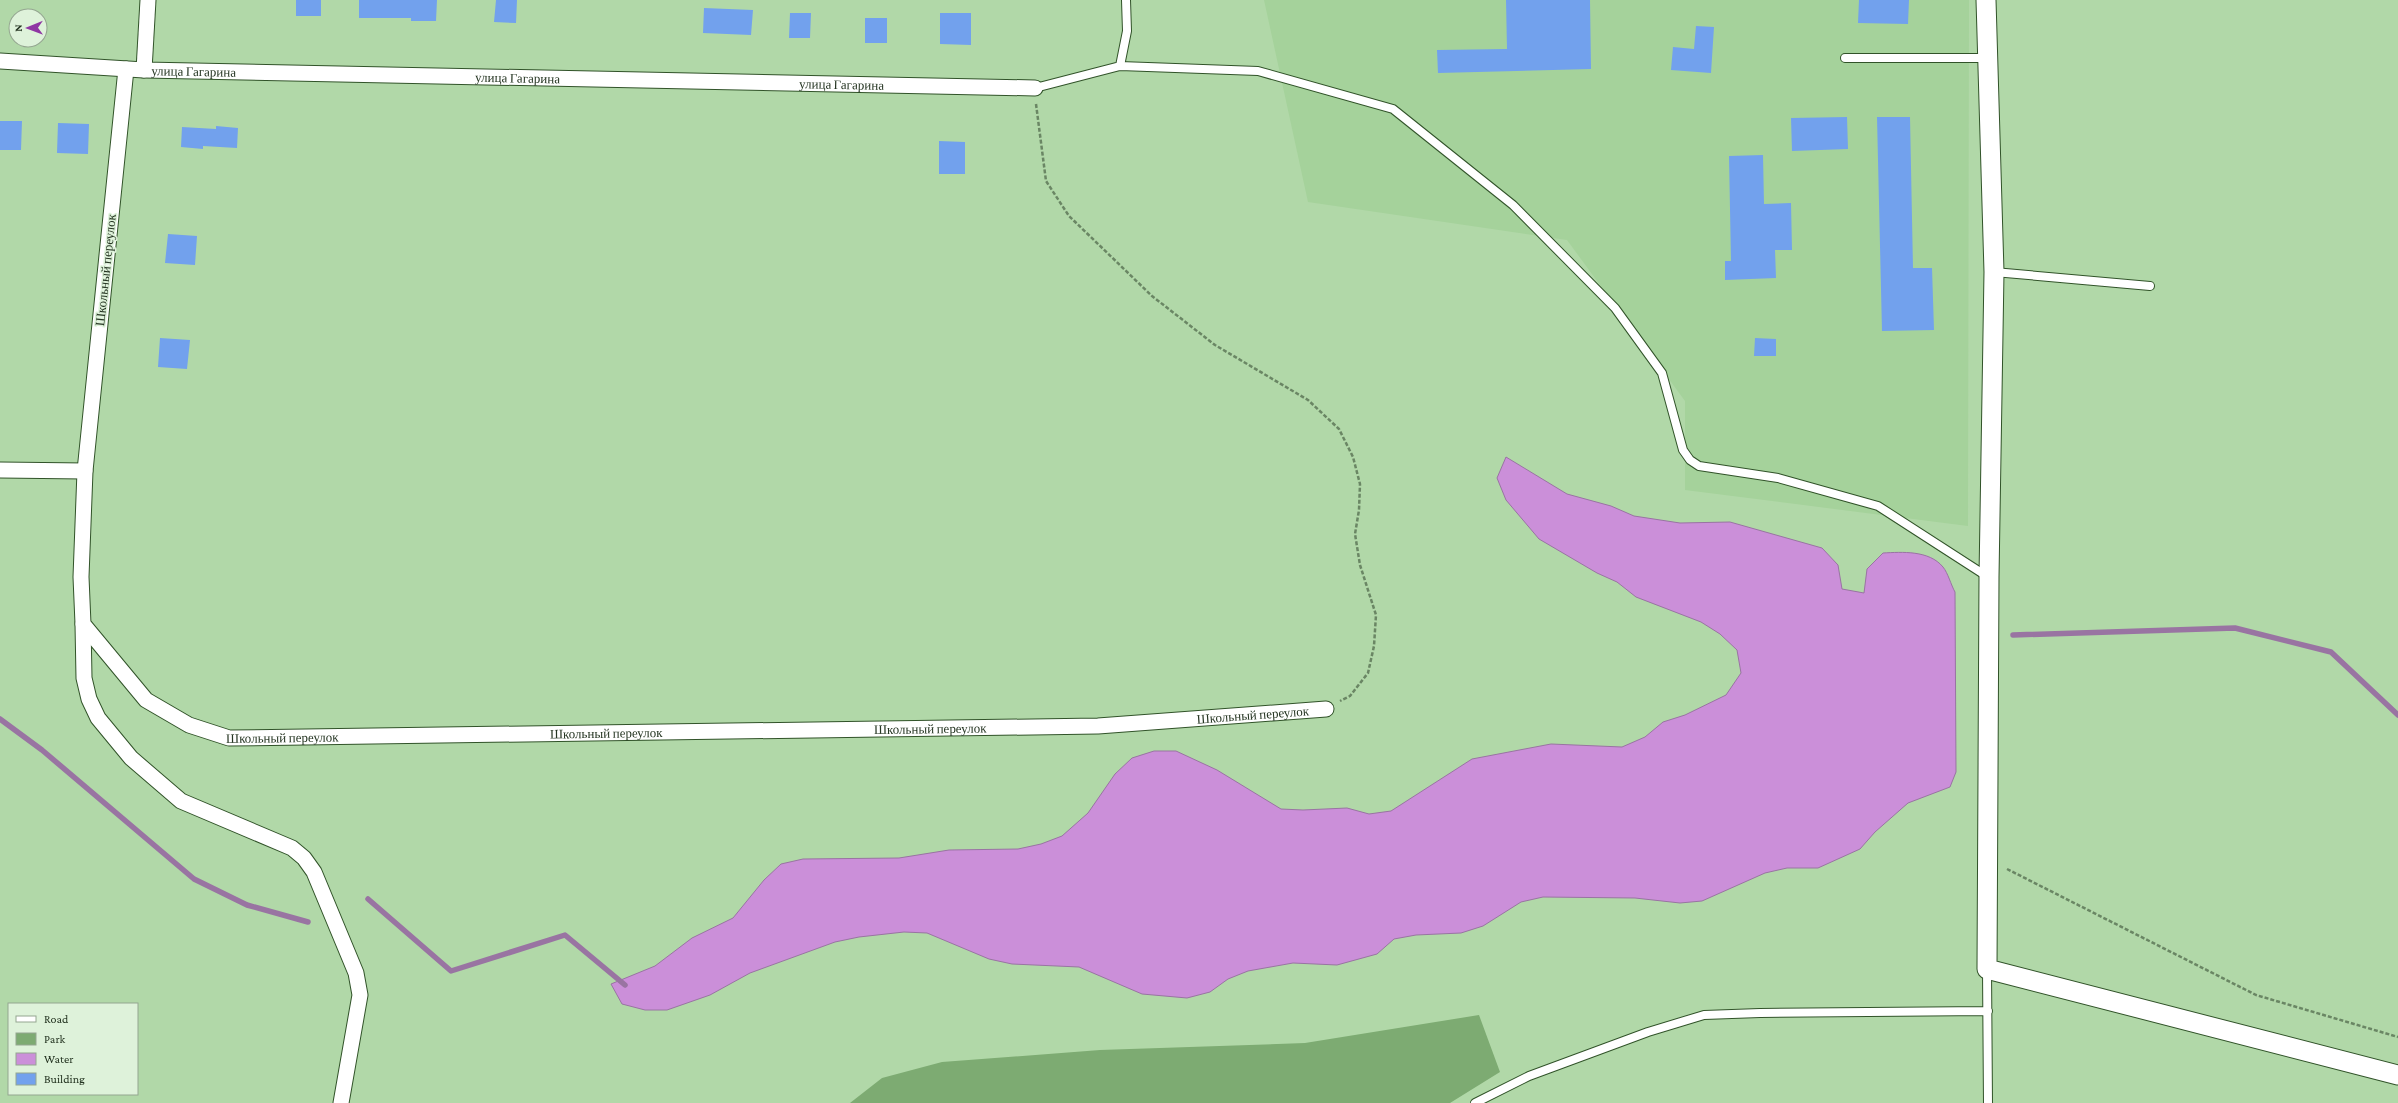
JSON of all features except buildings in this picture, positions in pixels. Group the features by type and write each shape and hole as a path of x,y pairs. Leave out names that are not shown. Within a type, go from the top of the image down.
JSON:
{"street":[{"path":"144,70 148,0"},
{"path":"1986,0 1994,272 1989,577 1987,969 2398,1076"},
{"name":"улица Гагарина","path":"0,61 144,70 1035,88"},
{"name":"Школьный переулок","path":"126,69 85,471 81,577 83,624 146,700 189,726 229,738 1098,726 1326,709"},
{"path":"0,470 85,471"},
{"path":"83,624 84,678 89,699 98,718 131,758 181,801 292,848 304,858 314,872 356,973 360,995 341,1103"}],"lane":[{"path":"1120,66 1127,31 1126,0"},
{"path":"1845,58 1987,58"},
{"path":"1035,88 1120,66 1258,71 1393,109 1513,205 1615,308 1662,373 1683,450 1690,460 1699,466 1778,478 1878,506 1989,577"},
{"path":"1994,272 2150,286"},
{"path":"1987,969 1988,1103"},
{"path":"1475,1103 1529,1076 1648,1032 1704,1015 1760,1012 1988,1011"}],"path":[{"path":"1035,88 1046,181 1069,216 1152,296 1215,345 1308,400 1339,429 1353,457 1360,484 1359,510 1355,534 1360,565 1376,615 1374,646 1368,673 1350,696 1326,709"},
{"path":"1988,859 2256,995 2398,1036"}],"shaded area":[{"path":"1264,0 1969,0 1968,526 1685,490 1685,401 1567,240 1308,202"}],"green space":[{"path":"1479,1015 1500,1072 1450,1103 850,1103 882,1078 942,1062 1100,1050 1305,1043"}],"water":[{"path":"1506,457 1567,494 1611,506 1634,516 1680,523 1730,522 1822,548 1838,565 1842,589 1864,593 1867,569 1883,553 1915,553 1937,561 1945,570 1955,592 1956,772 1950,787 1908,803 1875,832 1860,849 1818,868 1787,868 1765,873 1702,901 1680,903 1635,898 1543,897 1521,902 1483,926 1461,933 1416,935 1394,939 1377,954 1337,965 1293,963 1248,971 1228,979 1210,992 1187,998 1142,994 1079,967 1012,964 989,959 927,933 904,932 859,937 835,942 750,973 710,995 667,1010 645,1010 622,1004 611,984 655,966 692,938 733,918 764,880 781,864 803,859 899,858 949,850 1018,849 1041,844 1062,836 1088,813 1115,774 1132,758 1154,751 1176,751 1217,770 1281,809 1303,810 1347,808 1369,814 1391,811 1472,759 1551,744 1622,747 1645,737 1663,722 1685,715 1726,695 1741,673 1737,650 1720,634 1701,622 1636,597 1617,582 1597,573 1539,539 1506,500 1497,478"}],"waterway":[{"path":"2013,635 2235,628 2331,652 2398,715"},
{"path":"0,719 42,750 194,879 247,905 308,922"},
{"path":"368,899 451,971 565,935 625,985"}]}
